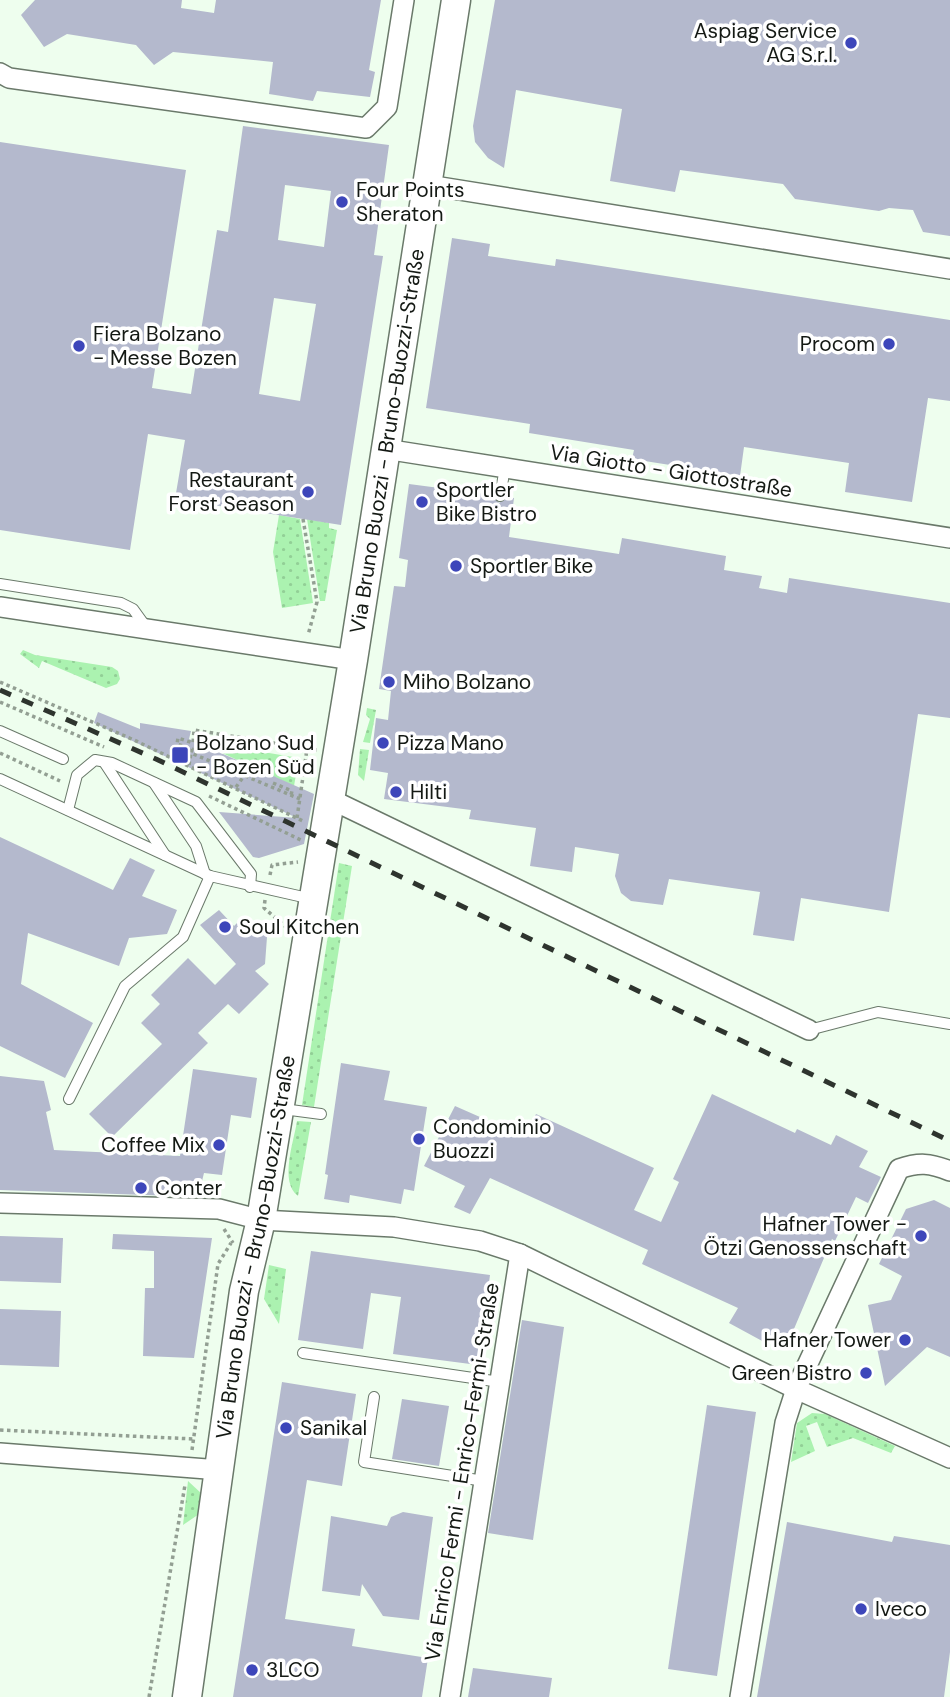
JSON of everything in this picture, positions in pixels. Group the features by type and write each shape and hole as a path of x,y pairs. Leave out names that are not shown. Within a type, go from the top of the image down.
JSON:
{"main road":[{"name":"Via Bruno Buozzi - Bruno-Buozzi-Straße","path":"187,1697 244,1291 251,1218 279,1109 313,899 322,751 353,660 456,0"}],"street":[{"path":"0,73 9,78 366,128 387,107 404,0"},
{"path":"428,185 950,269"},
{"name":"Via Giotto - Giottostraße","path":"385,449 950,538"},
{"path":"0,607 353,660"},
{"path":"318,804 809,1030"},
{"path":"740,1697 785,1423 796,1389 899,1169 915,1163 930,1163 950,1171"},
{"path":"0,1203 219,1209 251,1218 394,1227 480,1241 520,1254 796,1389 950,1458"},
{"name":"Via Enrico Fermi - Enrico-Fermi-Straße","path":"450,1697 520,1254"},
{"path":"0,1453 220,1470"}],"lane":[{"path":"500,496 505,468"},
{"path":"0,583 121,603 132,609 149,630"},
{"path":"0,731 64,759"},
{"path":"68,810 77,775 95,761 104,762 153,782 196,802 251,874 250,887"},
{"path":"104,762 166,855"},
{"path":"0,779 207,875 250,887 313,899"},
{"path":"69,1099 125,986 183,937 207,875 196,846 153,782"},
{"path":"809,1030 878,1012 950,1024"},
{"path":"279,1109 321,1114"},
{"path":"303,1353 500,1382"},
{"path":"374,1397 364,1462 484,1481"}],"path":[{"path":"303,519 317,602 307,637"},
{"path":"0,682 134,740 307,823"},
{"path":"189,765 192,749 177,744 178,738 193,743 194,730 322,751"},
{"path":"298,818 307,749"},
{"path":"0,753 60,781"},
{"path":"191,753 300,799"},
{"path":"236,787 244,776"},
{"path":"273,783 292,791 291,795"},
{"path":"288,930 280,918 264,908 272,865 298,862 307,823 318,804"},
{"path":"149,1697 194,1439 218,1264 238,1231 251,1218"},
{"path":"0,1430 194,1439"}],"green space":[{"path":"279,515 300,519 313,603 282,608 273,552"},
{"path":"307,519 329,523 329,528 337,530 325,601 320,601"},
{"path":"23,650 35,655 112,667 118,671 120,679 117,684 106,688 42,661 39,668 20,654"},
{"path":"367,708 376,710 370,743 363,742 370,719 366,715"},
{"path":"196,741 299,758 294,786"},
{"path":"360,749 369,750 364,781 358,775"},
{"path":"339,863 352,866 314,1107 302,1105"},
{"path":"297,1121 311,1122 298,1196 289,1181 291,1150"},
{"path":"269,1265 286,1269 279,1324 264,1299"},
{"path":"812,1413 825,1414 895,1446 891,1453 853,1438 827,1447 817,1422 806,1426 815,1451 791,1462 797,1423"},
{"path":"188,1481 202,1494 202,1512 183,1525"}],"building":[{"path":"35,0 182,0 181,8 214,13 216,0 381,0 369,70 375,72 370,97 317,91 313,101 269,94 273,62 173,52 154,65 136,45 67,34 44,47 21,15"},
{"path":"495,0 950,0 950,236 923,232 913,210 889,208 879,211 795,199 783,184 680,170 675,192 610,181 622,109 516,90 504,168 488,158 475,142 473,126"},
{"name":"Fiera Bolzano - Messe Bozen","path":"243,126 389,145 374,255 383,256 341,525 175,499 185,440 148,434 130,550 0,530 0,142 186,170 152,388 191,394 217,230 228,232","holes":["285,185 331,191 324,247 278,240","274,298 316,304 300,401 259,394"]},
{"path":"452,238 490,244 488,256 555,266 556,259 950,320 950,401 928,398 912,502 845,492 849,463 744,447 740,476 632,459 634,450 529,433 530,424 426,408"},
{"path":"409,484 493,495 499,503 507,497 514,498 509,537 619,554 622,538 726,556 724,570 762,576 759,588 787,593 789,578 950,603 950,718 918,714 889,912 801,898 794,941 753,935 760,892 669,879 663,905 631,901 621,893 615,876 619,854 575,847 572,872 530,866 536,828 469,819 471,810 384,799 388,773 370,770 376,718 388,720 391,691 379,689 394,586 405,587 408,560 399,558"},
{"path":"98,712 140,729 140,723 191,731 189,739 314,794 304,844 259,858 253,857 219,812 297,818 94,723"},
{"path":"0,837 113,890 130,858 155,870 142,896 177,910 167,934 129,938 119,966 28,933 21,984 93,1023 65,1078 0,1046"},
{"path":"219,910 234,926 240,920 252,932 256,927 267,937 265,964 255,971 269,984 239,1014 228,1004 198,1033 208,1043 112,1137 89,1114 162,1044 141,1023 160,1004 151,995 188,958 215,985 236,964 200,925"},
{"name":"Condominio Buozzi","path":"341,1063 390,1071 384,1100 427,1107 414,1191 404,1189 401,1204 350,1195 349,1203 324,1199 328,1175 325,1174"},
{"path":"193,1069 257,1078 251,1118 231,1115 222,1175 204,1173 201,1185 190,1183 189,1191 176,1189 175,1196 0,1190 0,1076 44,1081 51,1110 46,1112 54,1150 180,1156"},
{"path":"712,1094 795,1133 797,1129 831,1145 836,1135 868,1151 859,1167 881,1177 868,1203 856,1197 835,1241 832,1239 791,1336 784,1342 764,1342 729,1323 738,1308 642,1264 648,1250 490,1178 470,1214 454,1207 465,1186 424,1166 455,1106 525,1137 536,1114 654,1168 634,1210 661,1222 679,1182 673,1179"},
{"path":"934,1200 950,1208 950,1357 927,1347 885,1386 868,1305 891,1300 902,1276 879,1264 906,1209"},
{"path":"113,1234 212,1238 194,1358 143,1356 145,1288 154,1288 154,1251 112,1249"},
{"path":"0,1236 63,1238 61,1283 0,1281"},
{"path":"311,1251 490,1275 478,1365 393,1354 401,1297 371,1293 363,1349 298,1340"},
{"path":"0,1309 61,1311 59,1367 0,1365"},
{"path":"522,1320 564,1327 533,1540 488,1533"},
{"path":"282,1382 356,1394 342,1486 307,1480 285,1619 355,1629 352,1646 428,1658 422,1697 233,1697"},
{"path":"402,1399 449,1406 439,1466 392,1459"},
{"path":"707,1405 756,1412 717,1676 668,1669"},
{"path":"403,1512 433,1517 419,1620 383,1616 362,1584 360,1596 322,1591 331,1516 387,1526 391,1517"},
{"name":"Iveco","path":"787,1522 892,1542 894,1536 950,1545 950,1652 944,1697 757,1697"},
{"path":"473,1668 552,1678 549,1697 468,1697"}],"railway":[{"path":"0,690 156,759 950,1141"}],"place":[{"name":"Aspiag Service AG S.r.l.","path":"851,43"},
{"name":"Four Points Sheraton","path":"342,202"},
{"name":"Procom","path":"889,344"},
{"name":"Fiera Bolzano - Messe Bozen","path":"79,346"},
{"name":"Restaurant Forst Season","path":"308,492"},
{"name":"Sportler Bike Bistro","path":"422,502"},
{"name":"Sportler Bike","path":"456,566"},
{"name":"Miho Bolzano","path":"389,682"},
{"name":"Pizza Mano","path":"383,743"},
{"name":"Bolzano Sud - Bozen Süd","path":"180,755"},
{"name":"Hilti","path":"396,792"},
{"name":"Soul Kitchen","path":"225,927"},
{"name":"Condominio Buozzi","path":"419,1139"},
{"name":"Coffee Mix","path":"219,1145"},
{"name":"Conter","path":"141,1188"},
{"name":"Hafner Tower - Ötzi Genossenschaft","path":"921,1236"},
{"name":"Hafner Tower","path":"905,1340"},
{"name":"Green Bistro","path":"866,1373"},
{"name":"Sanikal","path":"286,1428"},
{"name":"Iveco","path":"861,1609"},
{"name":"3LCO","path":"252,1670"}]}
